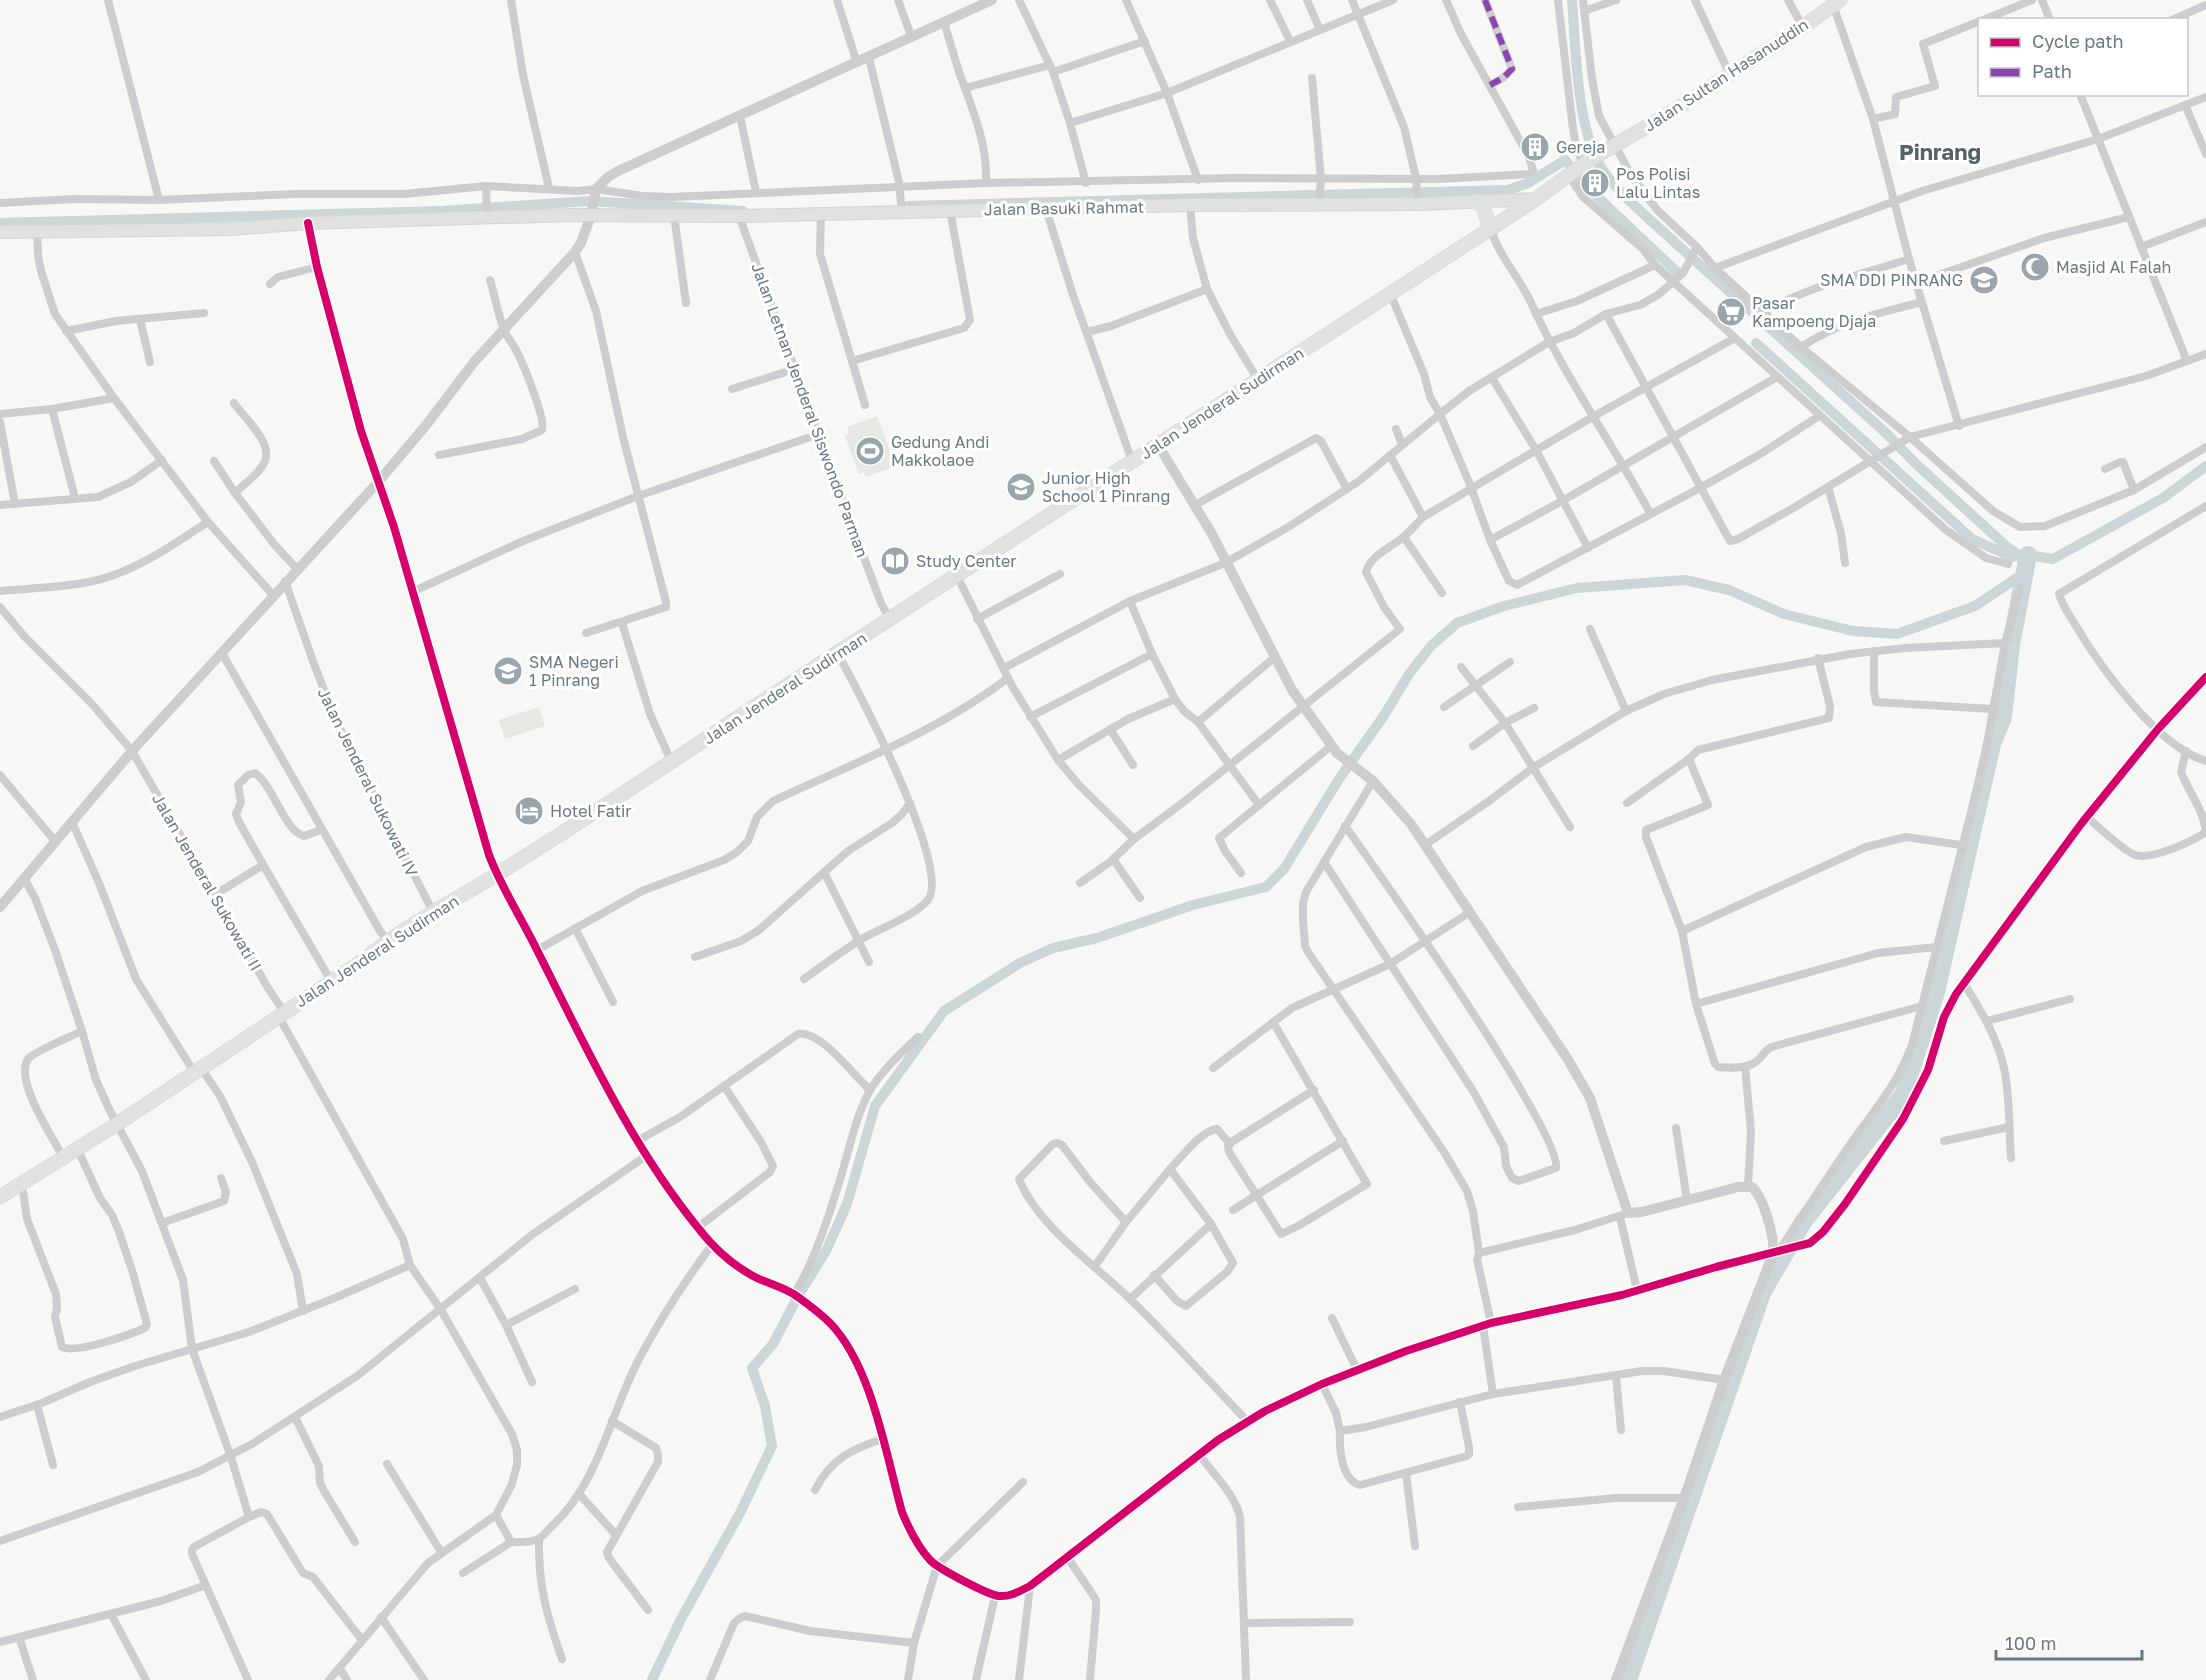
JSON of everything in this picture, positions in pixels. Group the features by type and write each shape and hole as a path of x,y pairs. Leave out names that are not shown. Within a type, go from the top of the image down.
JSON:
{"highway":[{"name":"Jalan Sultan Hasanuddin","path":"1580,167 1612,145 1665,116 1730,75 1803,27 1836,2"},
{"name":"Jalan Jenderal Sudirman","path":"0,1197 117,1124 364,960 387,940 497,874 672,763 1536,199 1580,167"},
{"path":"1475,201 1483,207 1490,227"}],"main road":[{"name":"Jalan Basuki Rahmat","path":"0,232 230,229 487,213 592,211 739,216 902,209 1046,209 1320,200 1536,199"}],"street":[{"path":"108,0 159,200"},
{"path":"511,0 523,75 549,188"},
{"path":"839,0 857,63"},
{"path":"898,0 912,38"},
{"path":"0,907 132,751 285,581 379,481 427,424 474,362 575,252 581,243 599,185 618,171 992,0"},
{"path":"1019,0 1052,68 1086,183"},
{"path":"1126,0 1167,93 1198,180"},
{"path":"1270,0 1290,41"},
{"path":"1307,0 1320,30"},
{"path":"1352,0 1404,127 1416,178 1418,200"},
{"path":"1070,123 1167,93 1393,0"},
{"path":"0,203 74,199 159,200 296,194 404,194 549,188 672,197 986,183 1086,183 1235,178 1479,178 1531,173 1533,170 1531,162 1461,34 1446,0"},
{"path":"1485,0 1512,69 1503,78 1490,85"},
{"path":"1558,0 1583,197 1643,249 1655,265 1819,416 1963,544 1986,558 2008,564"},
{"path":"1583,0 1599,116 1612,145 1631,176 1657,210 1714,268 1801,347 1910,437 1993,511 2020,527 2045,526 2134,490 2206,447"},
{"path":"1584,11 1616,0"},
{"path":"1695,0 1730,75"},
{"path":"1788,0 1803,27"},
{"path":"1986,18 2032,0"},
{"path":"2042,0 2049,18"},
{"path":"1836,2 1873,119 1909,259 1959,426"},
{"path":"2177,18 2206,5"},
{"path":"1873,119 1894,114 1896,97 1935,86 1923,44 1978,21"},
{"path":"944,22 972,103 985,152 986,183"},
{"path":"965,88 1052,68 1145,41"},
{"path":"868,58 900,188 902,209"},
{"path":"1312,78 1321,179 1320,200"},
{"path":"2081,96 2187,361"},
{"path":"1714,268 1895,201 1982,172 2098,139 2206,97"},
{"path":"2185,105 2206,154"},
{"path":"740,116 756,192"},
{"path":"486,190 487,213"},
{"path":"1190,205 1193,238 1206,289 1258,380"},
{"path":"1046,209 1061,261 1132,461"},
{"path":"852,362 964,328 969,324 950,210"},
{"path":"821,214 820,254 865,405"},
{"path":"674,215 686,303"},
{"name":"Jalan Letnan Jenderal Siswondo Parman","path":"739,216 881,603 890,620"},
{"path":"1916,283 2044,238 2129,217"},
{"path":"2141,247 2206,222"},
{"path":"308,223 317,267 361,431 379,481 456,736 489,855 511,904 597,1069 646,1156 712,1245 755,1277 796,1292 830,1323 840,1336 869,1390 902,1512 918,1544 937,1566 995,1596 1008,1596 1030,1586 1199,1454 1247,1421 1322,1384 1487,1324 1637,1290 1810,1243 1823,1232 1845,1204 1903,1119 1928,1070 1949,1005 1964,983 2087,817 2155,734 2206,678"},
{"path":"1490,227 1495,243 1518,280 1549,342 1624,465 1650,513"},
{"path":"38,231 41,271 52,306 66,331 208,522 273,596"},
{"path":"1004,668 1131,601 1225,563 1297,522 1347,489 1470,391 1549,342 1574,333 1606,314 1640,305 1658,295 1683,273 1696,248"},
{"path":"575,252 594,303 666,608 586,633"},
{"path":"1764,312 1819,286 1909,259"},
{"path":"1536,314 1577,301 1655,265"},
{"path":"270,284 278,277 317,267"},
{"path":"439,455 522,439 542,430 544,424 526,372 504,330 490,280"},
{"path":"1087,332 1111,326 1206,289"},
{"path":"1390,293 1424,374 1430,397 1440,414 1471,487 1490,540 1509,581 1517,585 1700,488 1762,453 1819,416"},
{"path":"1801,347 1828,331 1852,321 1922,302"},
{"path":"66,331 95,324 204,313"},
{"path":"1606,314 1730,541 1828,487 1910,437 2146,376 2206,354"},
{"path":"140,319 150,362"},
{"path":"1080,883 1400,629 1384,607 1366,572 1373,560 1404,537 1423,517 1594,416 1735,338"},
{"path":"732,389 795,369"},
{"path":"1490,540 1777,377"},
{"path":"1492,378 1536,450 1588,549"},
{"path":"0,414 52,409 114,398"},
{"path":"234,403 264,442 267,454 264,464 235,493"},
{"path":"52,409 75,498"},
{"path":"0,422 15,504"},
{"path":"1396,429 1402,444"},
{"path":"412,592 522,541 638,496 819,434"},
{"path":"1195,505 1316,438 1321,441 1347,489"},
{"path":"1158,445 1195,505 1288,683 1303,706 1342,758 1370,779 1406,817 1567,1058 1590,1098 1624,1215 1637,1290"},
{"path":"1390,455 1423,517"},
{"path":"0,505 84,499 104,495 131,482 162,460"},
{"path":"214,461 274,544 297,569"},
{"path":"2105,469 2123,462 2134,490"},
{"path":"1828,487 1841,533 1845,563"},
{"path":"2206,506 2059,594 2084,639 2155,734 2184,756 2206,761"},
{"path":"0,591 72,585 118,574 145,561 208,522"},
{"path":"1404,537 1442,593"},
{"path":"977,619 1060,574"},
{"path":"957,576 1008,678 1058,760 1067,772 1134,839"},
{"name":"Jalan Jenderal Sukowati IV","path":"285,581 336,721 433,912"},
{"path":"1616,1680 1724,1380 1779,1252 1856,1136 1884,1101 1902,1071 1912,1045 1984,761 2005,643 2020,588"},
{"path":"1131,601 1152,654 1175,699 1184,711 1198,722 1259,805"},
{"name":"Jalan Jenderal Sukowati II","path":"0,607 92,704 132,751 268,988 403,1239 410,1265 441,1310 512,1434 517,1450 517,1465 512,1485 496,1515"},
{"path":"622,622 650,714 672,763"},
{"path":"1590,629 1626,711"},
{"path":"1425,845 1534,767 1626,711 1664,694 1712,680 1818,658 1874,651 2005,643"},
{"path":"1874,651 1876,702 1992,710"},
{"path":"222,653 321,830 380,932 387,940"},
{"path":"804,979 859,941 907,915 931,896 929,861 910,803 838,654"},
{"path":"1030,717 1152,654"},
{"path":"1198,722 1275,657"},
{"path":"1628,803 1698,750 1829,718 1830,706 1818,658"},
{"path":"1444,707 1510,662"},
{"path":"1461,667 1505,723 1570,827"},
{"path":"537,950 642,891 724,860 748,841 758,817 769,804 905,742 963,710 1008,678"},
{"path":"1058,760 1110,729 1175,699"},
{"path":"1473,746 1505,723 1534,708"},
{"path":"1110,729 1133,765"},
{"path":"1241,873 1225,851 1219,838 1331,746"},
{"path":"2087,817 2133,854 2145,856 2171,849 2206,832 2194,794 2181,772 2184,756"},
{"path":"1689,759 1708,805 1646,830 1647,843 1682,931 1696,1004 1715,1064 1725,1068 1756,1063 1764,1051 1771,1047 1922,1006"},
{"path":"321,830 309,835 299,835 267,784 255,773 248,775 238,786 241,802 236,814 263,865 284,897 297,925 331,981"},
{"path":"0,775 55,841"},
{"path":"1370,779 1306,892 1304,936 1308,952 1444,1152 1467,1191 1473,1210 1479,1253 1477,1259 1487,1324 1493,1394"},
{"path":"695,957 741,941 759,930 848,851 892,823 910,803"},
{"path":"72,822 99,883 136,979 198,1070 220,1096 252,1162 297,1274 303,1311"},
{"path":"1324,861 1448,1051 1494,1127 1504,1147 1506,1166 1512,1178 1519,1181 1556,1168 1557,1164 1551,1146 1535,1114 1478,1021 1345,826"},
{"path":"1682,931 1866,847 1906,837 1961,845"},
{"path":"1113,859 1140,898"},
{"path":"216,894 263,865"},
{"path":"824,872 869,962"},
{"path":"24,878 35,898 82,1031 96,1080 142,1171 183,1280 192,1349 231,1456 249,1517"},
{"path":"1213,1068 1293,1008 1390,964 1470,912"},
{"path":"574,928 613,1002"},
{"path":"1696,1004 1878,953 1936,947"},
{"path":"1964,983 1987,1022 2005,1074 2011,1158"},
{"path":"1987,1022 2070,999"},
{"path":"1095,1266 1126,1222 1170,1169 1204,1134 1213,1130 1217,1129 1230,1144 1229,1152 1281,1234 1285,1234 1366,1184 1274,1022"},
{"path":"63,1157 34,1102 26,1082 24,1069 29,1057 82,1031"},
{"path":"637,1141 680,1117 798,1035 808,1034 822,1043 870,1090"},
{"path":"796,1292 831,1209 858,1118 870,1090 894,1060 918,1037"},
{"path":"1745,1066 1751,1131 1748,1186"},
{"path":"698,1228 770,1172 773,1166 761,1142 724,1086"},
{"path":"1230,1144 1314,1090"},
{"path":"1944,1141 2009,1127"},
{"path":"1676,1128 1687,1200"},
{"path":"1233,1210 1343,1141"},
{"path":"1126,1222 1058,1143 1053,1144 1019,1179 1029,1201 1035,1208 1130,1299 1247,1421"},
{"path":"22,1184 27,1219 56,1294 55,1317 62,1347 79,1349 145,1328 147,1324 118,1229 112,1215 99,1198 77,1148"},
{"path":"0,1541 189,1475 231,1456 357,1376 533,1234 646,1156"},
{"path":"1154,1275 1178,1301 1186,1306 1227,1272 1233,1263 1211,1224 1170,1169"},
{"path":"162,1224 224,1201 226,1192 221,1178"},
{"path":"1479,1253 1575,1230 1624,1215 1748,1186 1755,1190 1779,1252"},
{"path":"1130,1299 1211,1224"},
{"path":"464,1573 511,1542 539,1539 580,1495 624,1389 639,1359 683,1285 712,1245"},
{"path":"0,1417 37,1405 90,1382 224,1341 303,1311 410,1265"},
{"path":"480,1278 506,1324 532,1382"},
{"path":"506,1324 575,1289"},
{"path":"1332,1318 1357,1370"},
{"path":"1340,1431 1493,1394 1656,1370 1724,1380"},
{"path":"1616,1376 1621,1430"},
{"path":"1322,1384 1336,1413 1340,1431 1340,1452 1345,1468 1354,1484 1360,1485 1469,1454 1460,1402"},
{"path":"37,1405 52,1465"},
{"path":"295,1417 319,1466 320,1483 355,1542"},
{"path":"612,1421 656,1448 658,1454 658,1462 607,1552 609,1558 648,1610"},
{"path":"814,1490 826,1470 836,1460 850,1451 882,1438"},
{"path":"1199,1454 1238,1510 1246,1680"},
{"path":"387,1464 441,1552"},
{"path":"1406,1473 1415,1546"},
{"path":"908,1680 914,1643 937,1566 1023,1482"},
{"path":"580,1495 616,1535"},
{"path":"1518,1507 1616,1498 1683,1498"},
{"path":"248,1680 192,1550 261,1512 267,1514 303,1573 313,1577 362,1640"},
{"path":"329,1680 428,1563 441,1552 496,1515 511,1542"},
{"path":"539,1539 538,1561 543,1602 562,1659"},
{"path":"1068,1558 1096,1600 1090,1680"},
{"path":"0,1642 161,1601 206,1585"},
{"path":"1018,1680 1030,1586"},
{"path":"976,1680 995,1596"},
{"path":"111,1614 146,1680"},
{"path":"710,1680 734,1623 745,1616 810,1631 914,1643"},
{"path":"381,1617 424,1680"},
{"path":"1245,1623 1350,1622"},
{"path":"19,1637 33,1680"},
{"path":"340,1669 347,1680"}],"shaded area":[{"name":"Gedung Andi Makkolaoe","path":"877,416 896,466 866,477 864,472 859,474 845,436 849,434 847,427"},
{"path":"539,707 545,726 505,739 499,720"}],"waterway":[{"path":"1572,0 1581,106 1591,146 1609,179 1649,219 1887,434 1915,463 2006,546 2019,555 2028,555"},
{"path":"908,206 1508,190 1528,183 1565,160 1588,188 1679,274"},
{"path":"0,223 442,211 589,201 743,211"},
{"path":"1756,343 1972,539 2012,557 2016,556"},
{"path":"652,1680 681,1619 740,1513 772,1446 765,1406 752,1368 773,1344 797,1298 827,1249 847,1204 875,1106 944,1011 1020,963 1053,948 1097,938 1193,905 1266,887 1284,869 1339,779 1383,717 1409,674 1431,646 1457,623 1504,606 1577,588 1685,580 1729,590 1784,614 1853,631 1897,634 1975,606 2020,576 2028,555 2053,559 2163,498 2206,466"},
{"path":"1628,1680 1762,1293 1803,1222 1903,1095 1936,992 1992,744 2003,717 2011,645 2028,555"}],"marked path":[{"path":"1485,0 1512,69 1503,78 1490,85"}],"cycle path":[{"path":"308,223 317,267 361,431 394,527 489,855 500,880 592,1060 652,1164 717,1249 746,1272 793,1294 830,1323 857,1363 867,1387 876,1412 902,1512 917,1543 925,1555 942,1569 999,1596 1011,1595 1030,1586 1218,1440 1265,1411 1322,1384 1406,1351 1491,1323 1622,1295 1716,1267 1810,1243 1823,1232 1845,1204 1903,1119 1928,1070 1944,1017 1956,994 2081,824 2158,729 2206,677"}],"place":[{"name":"Gereja","path":"1535,147"},
{"name":"Pos Polisi Lalu Lintas","path":"1595,183"},
{"name":"Masjid Al Falah","path":"2035,267"},
{"name":"SMA DDI PINRANG","path":"1984,280"},
{"name":"Pasar Kampoeng Djaja","path":"1731,312"},
{"name":"Gedung Andi Makkolaoe","path":"870,451"},
{"name":"Junior High School 1 Pinrang","path":"1021,487"},
{"name":"Study Center","path":"895,561"},
{"name":"SMA Negeri 1 Pinrang","path":"508,671"},
{"name":"Hotel Fatir","path":"529,811"}],"district":[{"name":"Pinrang","path":"1940,152"}]}
